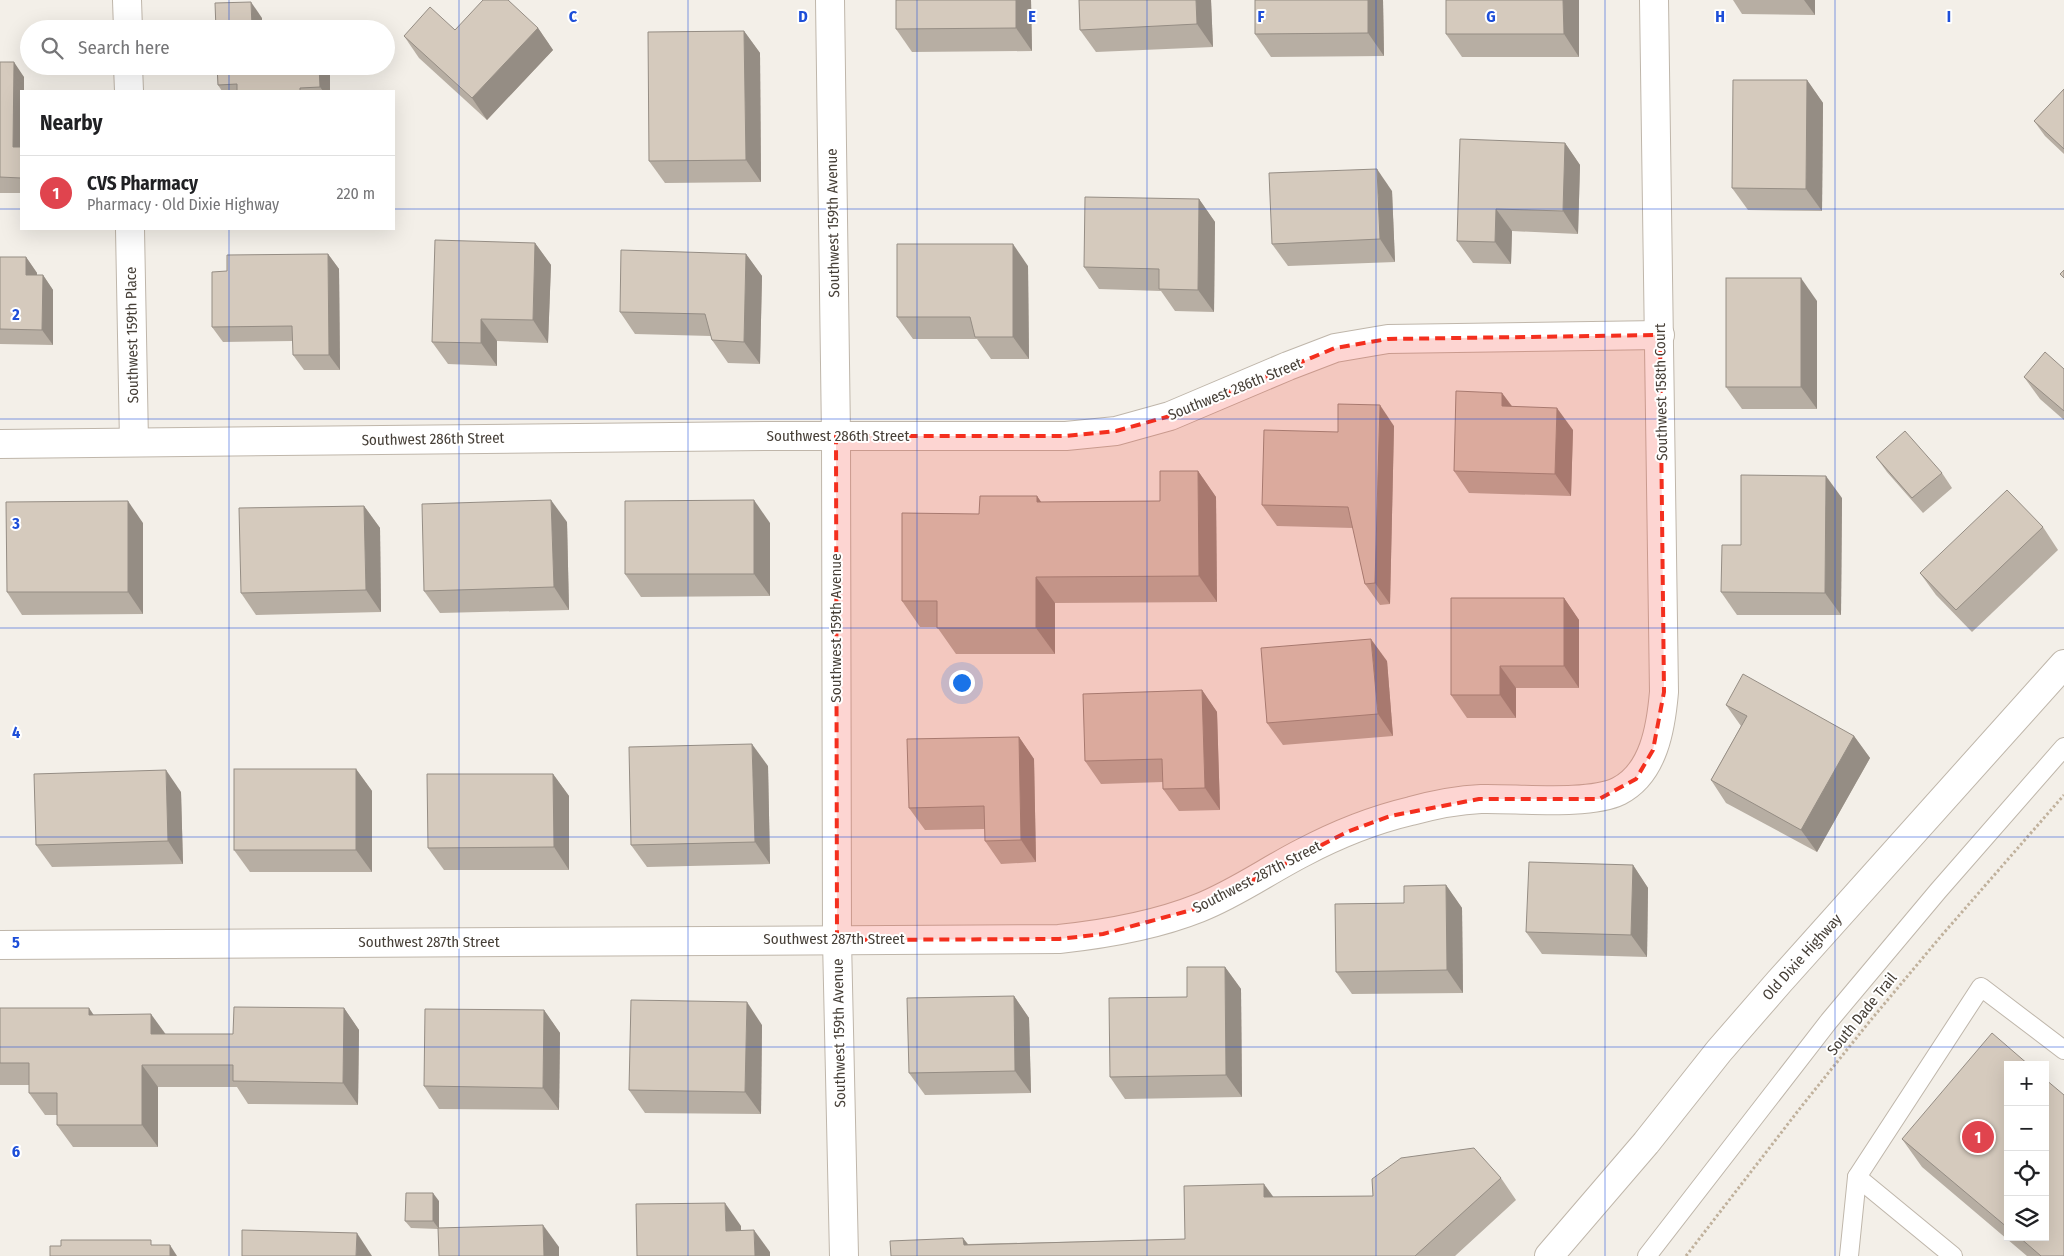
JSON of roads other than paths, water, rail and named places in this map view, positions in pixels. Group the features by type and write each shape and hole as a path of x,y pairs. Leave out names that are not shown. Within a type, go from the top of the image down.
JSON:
{"street":[{"path":"127,0 128,20"},
{"name":"Southwest 159th Avenue","path":"830,0 836,436 837,940 844,1256"},
{"name":"Southwest 158th Court","path":"1636,779 1653,750 1661,723 1664,692 1654,0"},
{"path":"128,75 128,90"},
{"name":"Southwest 159th Place","path":"130,230 134,442"},
{"name":"Southwest 286th Street","path":"0,444 836,436 1066,436 1116,431 1170,416 1335,348 1388,339 1660,335"},
{"name":"Old Dixie Highway","path":"1549,1256 1664,1122 1719,1051 2064,664"},
{"name":"Southwest 287th Street","path":"0,946 1059,938 1103,934 1154,923 1199,908 1339,835 1390,816 1433,805 1479,799 1599,799 1620,791 1636,779"}],"lane":[{"path":"1647,1256 1747,1125 1842,1006 1938,891 2064,748"},
{"path":"1849,1256 1857,1177 1981,987 2064,1050"},
{"path":"1857,1177 1953,1256"}],"place":[{"name":"CVS Pharmacy","path":"1978,1137"}]}
